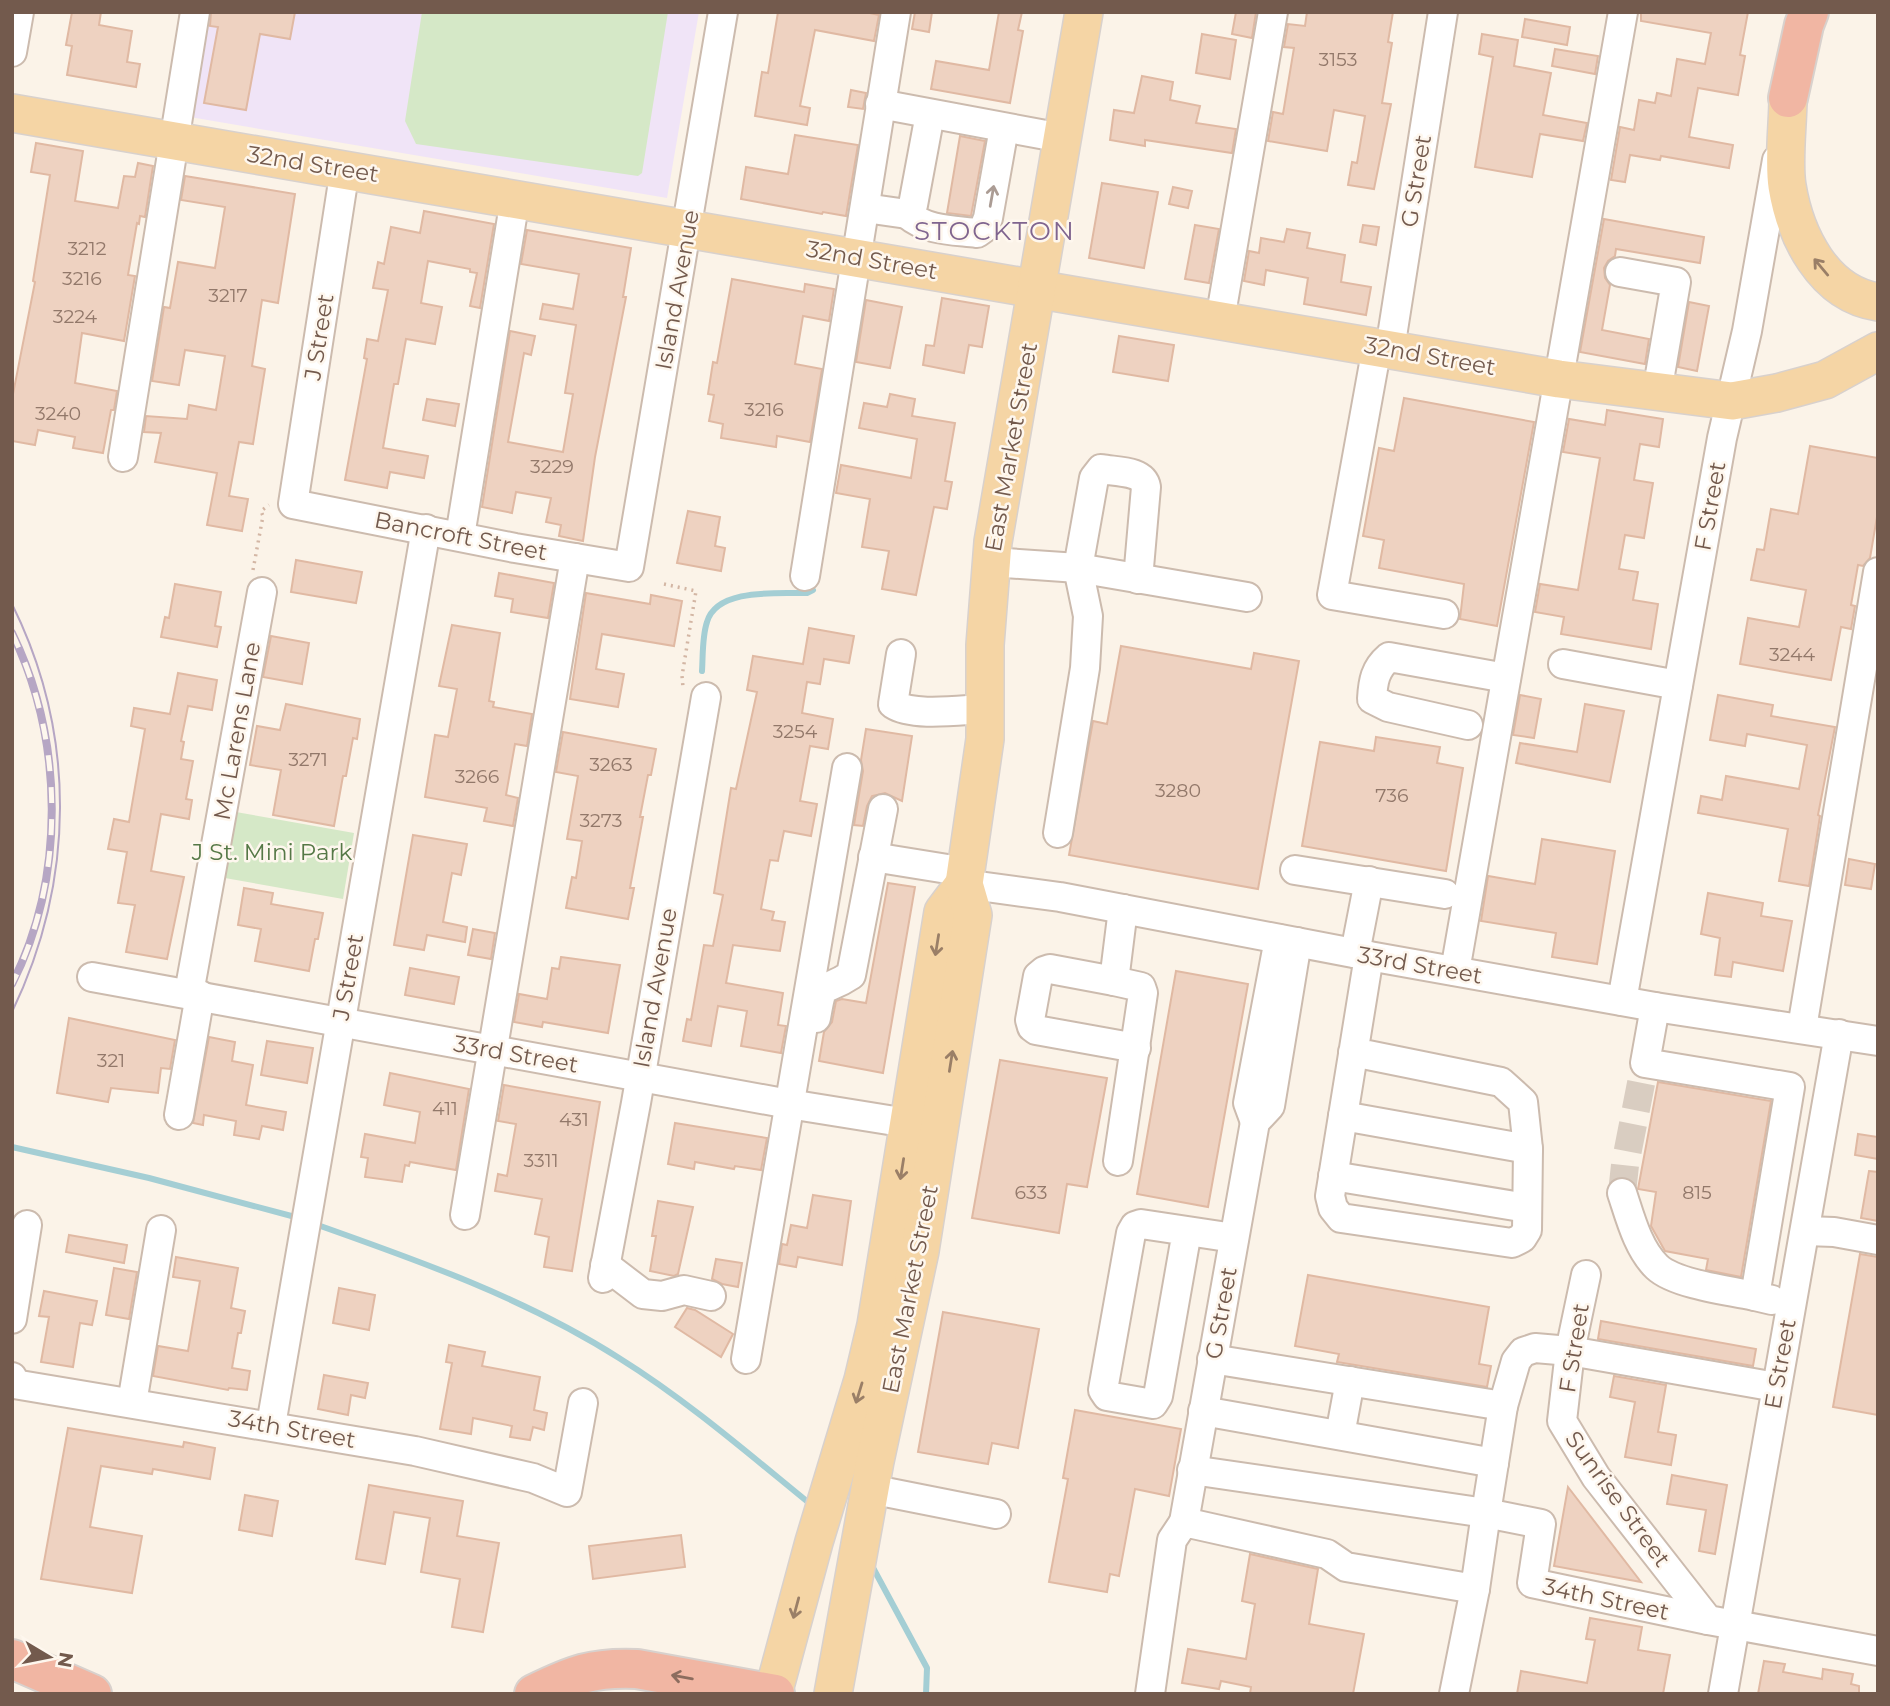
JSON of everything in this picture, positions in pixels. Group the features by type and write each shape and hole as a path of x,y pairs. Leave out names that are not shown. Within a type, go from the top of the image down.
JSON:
{"highway":[{"path":"1788,98 1809,12"},
{"path":"12,1659 92,1694"},
{"path":"534,1694 580,1674 613,1668 636,1669 774,1694"}],"main road":[{"name":"East Market Street","path":"833,1694 868,1504 920,1251 925,1126 943,912 965,878 985,739 985,645 1000,498 1084,12"},
{"path":"1788,98 1787,184 1800,232 1818,267 1845,291 1878,302"},
{"name":"32nd Street","path":"12,113 1559,379 1657,392 1732,401 1777,393 1825,380 1878,351"},
{"name":"East Market Street","path":"774,1694 814,1542 863,1380 925,1126"}],"street":[{"path":"123,457 195,12"},
{"name":"Island Avenue","path":"629,567 723,12"},
{"path":"805,576 896,12"},
{"path":"1220,320 1273,12"},
{"name":"G Street","path":"1443,12 1383,348 1332,595 1444,614"},
{"path":"1455,971 1623,12"},
{"name":"F Street","path":"1622,1001 1722,438 1747,331 1802,12"},
{"path":"12,52 17,15"},
{"path":"880,104 1062,138"},
{"path":"907,214 914,205 930,114"},
{"path":"864,208 907,214 931,228 977,233 984,228 988,218 1004,128"},
{"name":"J Street","path":"281,504 345,169"},
{"path":"460,536 515,199"},
{"path":"1620,272 1676,282 1657,392"},
{"path":"1058,833 1085,668 1088,616 1078,568 1094,478 1101,470 1138,475 1145,481 1138,579"},
{"name":"Bancroft Street","path":"281,504 629,567"},
{"name":"J Street","path":"271,1425 426,529"},
{"path":"465,1215 575,558"},
{"path":"992,562 1078,568 1247,597"},
{"path":"1802,1028 1878,572"},
{"name":"Mc Larens Lane","path":"179,1115 194,994 257,587"},
{"path":"901,654 893,704 900,708 921,711 985,709"},
{"path":"1468,725 1388,707 1372,699 1378,666 1389,657 1506,678"},
{"path":"1563,664 1678,685"},
{"name":"Island Avenue","path":"695,690 640,1077 604,1271 643,1294 662,1296 684,1290 711,1296"},
{"path":"795,1105 847,768"},
{"path":"746,1359 795,1105 820,993 824,987 851,975 883,809"},
{"name":"33rd Street","path":"873,857 965,878 1362,955 1622,1001 1878,1041"},
{"path":"1295,870 1445,894"},
{"path":"1353,1052 1501,1082 1523,1102 1528,1149 1527,1230 1522,1238 1512,1243 1341,1218 1333,1208 1330,1196 1353,1052 1369,881"},
{"path":"1114,981 1123,909"},
{"name":"G Street","path":"1150,1694 1172,1540 1185,1513 1255,1122 1248,1103 1288,941"},
{"path":"1118,1161 1136,1048 1143,993 1141,987 1050,969 1038,976 1030,1020 1035,1030 1136,1048"},
{"name":"33rd Street","path":"92,977 493,1051 925,1126"},
{"path":"1622,1193 1641,1243 1648,1257 1659,1269 1695,1284 1763,1298 1790,1087 1644,1063 1655,1006"},
{"name":"E Street","path":"1723,1694 1839,1034"},
{"path":"1343,1116 1528,1149"},
{"path":"1333,1176 1527,1208"},
{"path":"1187,1231 1158,1396 1153,1404 1107,1396 1103,1390 1130,1233 1135,1226 1141,1224 1234,1238"},
{"path":"12,1319 27,1225"},
{"path":"132,1403 161,1230"},
{"path":"1806,1230 1878,1240"},
{"name":"F Street","path":"1562,1421 1570,1351 1586,1275"},
{"path":"1454,1694 1475,1589 1503,1406 1512,1371 1523,1352 1535,1348 1570,1351 1776,1387"},
{"path":"1212,1359 1503,1406"},
{"name":"34th Street","path":"13,1380 415,1451 534,1478 567,1492 583,1403"},
{"path":"1340,1436 1350,1381"},
{"path":"1203,1411 1494,1463"},
{"name":"Sunrise Street","path":"1562,1421 1596,1477 1708,1620"},
{"path":"1192,1470 1486,1513"},
{"path":"868,1504 996,1514"},
{"path":"1185,1513 1327,1553 1346,1567 1475,1589"},
{"name":"34th Street","path":"1486,1513 1541,1524 1532,1583 1708,1620"},
{"path":"1708,1620 1878,1651"}],"path":[{"path":"257,587 264,516 261,511 281,504"},
{"path":"664,584 696,591 695,690"}],"shaded area":[{"path":"202,12 699,12 667,198 184,116"}],"green space":[{"path":"422,12 668,12 642,173 638,176 416,144 405,121"},
{"name":"J St. Mini Park","path":"236,812 354,833 343,899 225,878"}],"building":[{"path":"72,12 101,12 99,25 132,31 127,62 140,64 136,87 67,75 72,46 66,45"},
{"path":"211,12 295,12 290,39 260,34 246,110 204,103 218,27 210,26"},
{"path":"778,12 865,12 879,15 874,41 815,30 800,106 810,108 807,125 755,116 762,72 768,73"},
{"path":"915,12 932,12 929,32 912,29"},
{"path":"999,12 1022,12 1018,30 1023,31 1010,103 931,89 936,61 989,70"},
{"path":"1236,12 1256,12 1252,38 1232,34"},
{"path":"1307,12 1393,12 1388,42 1392,43 1382,103 1391,104 1374,189 1348,185 1352,162 1357,163 1365,116 1334,110 1327,151 1268,141 1273,112 1283,114 1294,48 1284,47 1288,24 1305,26"},
{"path":"1641,12 1748,12 1740,55 1745,56 1738,95 1698,88 1689,137 1733,145 1729,168 1661,156 1660,160 1630,155 1625,182 1611,180 1620,127 1634,130 1639,100 1655,103 1657,93 1671,96 1677,59 1705,64 1711,33 1641,21"},
{"path":"1525,19 1570,27 1567,45 1522,37"},
{"path":"1202,34 1236,40 1230,79 1196,73"},
{"path":"1482,34 1518,40 1514,66 1551,73 1543,115 1587,123 1583,141 1540,134 1532,177 1475,167 1493,57 1479,54"},
{"path":"1555,49 1598,56 1595,74 1552,66"},
{"path":"1142,76 1173,82 1170,100 1200,106 1196,123 1236,129 1232,153 1145,140 1145,146 1110,140 1114,110 1134,113"},
{"path":"851,90 866,93 863,109 848,107"},
{"path":"795,135 858,145 846,216 741,199 746,167 788,174"},
{"path":"960,136 985,141 971,216 947,213"},
{"path":"36,143 83,151 75,201 118,208 124,176 135,177 138,163 153,166 145,217 140,216 139,224 137,223 128,275 135,276 124,341 82,333 75,383 117,391 103,453 73,448 75,437 38,430 35,445 12,441 12,399 35,282 33,281 50,175 31,172"},
{"path":"185,176 295,194 278,303 262,300 252,366 265,369 253,444 239,442 229,496 248,499 242,531 207,525 217,473 155,462 161,433 144,432 146,416 187,419 189,405 216,410 225,356 185,350 179,385 152,381 164,307 170,308 178,262 215,268 225,207 181,200"},
{"path":"1102,183 1158,192 1144,268 1089,258"},
{"path":"1173,187 1192,191 1188,208 1169,204"},
{"path":"424,211 494,224 480,308 470,306 477,273 470,272 470,269 428,261 421,303 442,307 435,344 406,339 398,384 394,384 383,448 428,456 424,478 390,472 387,488 345,480 367,359 364,358 367,339 378,341 388,290 373,288 378,262 384,264 391,227 420,233"},
{"path":"1604,219 1704,237 1700,263 1616,249 1615,256 1604,268 1605,278 1610,285 1602,330 1649,339 1645,364 1580,352"},
{"path":"1195,225 1219,229 1209,283 1185,279"},
{"path":"1363,225 1379,227 1376,245 1360,242"},
{"path":"1287,229 1310,233 1307,248 1345,255 1341,282 1371,287 1366,315 1304,304 1308,278 1266,270 1264,285 1244,281 1249,251 1259,253 1261,238 1284,242"},
{"path":"527,230 631,248 623,297 626,297 595,457 583,541 559,536 561,525 546,522 551,498 516,492 512,513 482,507 510,331 535,336 531,355 524,353 508,442 563,452 573,394 565,393 576,325 540,319 543,304 573,309 579,274 521,264"},
{"path":"732,279 804,292 805,284 834,289 829,321 803,316 795,364 822,369 810,442 777,436 776,447 721,438 723,424 709,421 714,395 708,394 713,362 717,363"},
{"path":"942,298 989,306 982,347 969,345 964,373 923,365 926,345 934,346"},
{"path":"866,300 902,307 890,368 856,362"},
{"path":"1689,302 1709,306 1697,371 1678,367"},
{"path":"1119,336 1174,345 1168,381 1113,372"},
{"path":"890,394 915,399 912,416 955,423 945,481 952,482 947,509 934,507 916,595 882,589 889,551 862,547 870,499 836,493 841,465 911,478 917,439 859,428 864,403 887,407"},
{"path":"1404,398 1534,422 1497,626 1460,619 1464,584 1379,568 1384,540 1363,536 1379,448 1394,451"},
{"path":"427,399 459,404 455,426 423,420"},
{"path":"1607,410 1663,419 1659,447 1640,444 1634,480 1653,483 1644,538 1625,535 1619,569 1638,572 1633,600 1658,604 1651,649 1561,634 1564,617 1535,612 1540,584 1578,590 1600,458 1563,452 1569,419 1605,425"},
{"path":"1810,446 1878,458 1878,511 1870,558 1863,566 1858,565 1851,605 1855,606 1851,629 1841,627 1831,680 1740,664 1748,618 1799,627 1806,590 1751,580 1757,549 1764,550 1771,509 1798,514"},
{"path":"688,511 720,517 715,546 725,548 721,571 677,563"},
{"path":"296,560 362,572 356,603 291,592"},
{"path":"499,573 554,583 548,618 511,612 513,599 495,596"},
{"path":"175,584 221,592 215,626 221,627 217,647 161,637 165,617 169,618"},
{"path":"586,593 650,604 651,595 682,601 674,646 602,634 596,669 624,674 618,707 570,699"},
{"path":"452,625 500,633 489,701 494,702 493,707 532,714 527,746 515,744 506,795 518,798 513,826 484,821 487,808 425,797 435,735 448,737 457,689 439,686"},
{"path":"809,628 854,636 849,663 824,659 820,684 807,682 802,713 833,719 828,749 810,746 800,801 817,804 811,836 784,831 778,861 770,860 761,909 774,912 772,920 785,922 780,951 733,945 726,983 783,993 778,1025 786,1026 781,1053 741,1046 747,1011 718,1006 711,1046 683,1041 687,1019 691,1020 704,945 713,946 723,895 714,893 731,788 736,789 757,692 747,690 753,656 803,664"},
{"path":"271,636 309,643 302,684 263,677"},
{"path":"1121,646 1251,669 1254,653 1299,661 1258,889 1069,855 1093,721 1107,724"},
{"path":"178,673 217,680 212,710 188,706 181,741 184,742 181,759 193,761 186,799 192,800 189,819 161,814 151,871 184,877 167,959 126,952 135,905 118,903 127,852 108,849 114,819 129,822 145,729 131,726 134,708 170,714"},
{"path":"1520,695 1541,699 1534,738 1513,735"},
{"path":"1718,695 1773,705 1771,716 1835,727 1818,815 1820,816 1809,886 1779,881 1788,829 1698,813 1701,796 1722,800 1726,776 1799,789 1807,745 1747,734 1745,746 1710,740"},
{"path":"286,704 360,719 357,739 353,738 346,776 343,776 334,826 273,815 281,770 250,765 257,726 280,730"},
{"path":"1585,704 1624,711 1610,782 1516,763 1520,743 1577,752"},
{"path":"866,729 912,736 902,801 885,793 872,796 863,826 854,825 863,771 861,760"},
{"path":"563,732 656,749 640,817 643,817 630,888 634,888 628,919 566,908 572,877 576,878 582,841 567,839 578,776 556,772"},
{"path":"1376,737 1440,747 1437,763 1463,768 1446,871 1302,846 1320,742 1374,751"},
{"path":"413,835 467,844 461,875 452,873 443,922 467,927 465,942 427,935 424,950 394,945"},
{"path":"1542,839 1615,851 1597,964 1552,957 1556,933 1481,921 1488,876 1535,884"},
{"path":"1849,859 1875,864 1871,889 1845,885"},
{"path":"888,883 915,887 883,1073 819,1061 824,1032 832,1022 836,1001 842,999 866,1003"},
{"path":"244,888 273,893 271,904 323,913 309,971 255,961 261,929 238,925"},
{"path":"1708,893 1763,903 1761,916 1792,921 1783,971 1733,962 1731,977 1715,975 1720,938 1701,934"},
{"path":"473,929 495,933 491,959 468,955"},
{"path":"561,957 620,965 608,1033 543,1022 542,1027 514,1022 519,994 547,999 552,968 559,969"},
{"path":"410,968 459,977 454,1004 405,995"},
{"path":"1176,971 1248,984 1208,1207 1137,1194"},
{"path":"69,1018 175,1040 170,1069 161,1068 158,1093 111,1088 108,1102 57,1093"},
{"path":"209,1037 235,1042 232,1061 253,1065 246,1105 286,1112 283,1130 262,1126 259,1139 234,1135 236,1121 204,1115 203,1125 193,1123"},
{"path":"267,1041 313,1048 307,1083 261,1075"},
{"path":"1000,1060 1107,1078 1087,1187 1067,1184 1059,1233 972,1218"},
{"path":"390,1073 469,1089 456,1170 410,1162 409,1166 405,1165 402,1182 365,1177 368,1158 361,1157 365,1134 415,1143 420,1112 384,1105"},
{"path":"1658,1082 1771,1101 1741,1277 1706,1270 1708,1259 1665,1251 1651,1226 1656,1192 1638,1189"},
{"path":"504,1085 600,1102 572,1271 544,1267 549,1237 535,1234 542,1199 495,1191 498,1174 507,1176 516,1124 498,1121"},
{"path":"675,1123 767,1138 761,1170 735,1166 734,1169 695,1162 694,1169 668,1164"},
{"path":"1858,1134 1878,1137 1878,1159 1855,1155"},
{"path":"1869,1171 1878,1172 1878,1221 1861,1218"},
{"path":"813,1195 851,1201 842,1265 798,1257 796,1267 779,1264 782,1244 787,1245 791,1225 807,1228"},
{"path":"658,1201 693,1207 678,1274 674,1276 650,1271"},
{"path":"69,1235 127,1245 124,1263 66,1252"},
{"path":"1860,1254 1878,1257 1878,1415 1833,1407"},
{"path":"176,1257 238,1268 231,1308 245,1311 232,1368 250,1371 247,1390 228,1390 153,1376 158,1346 188,1351 200,1281 173,1277"},
{"path":"716,1259 742,1263 738,1287 712,1279"},
{"path":"114,1268 137,1272 129,1319 106,1315"},
{"path":"1308,1275 1489,1307 1479,1364 1491,1366 1487,1387 1337,1362 1339,1354 1295,1346"},
{"path":"339,1288 375,1295 369,1330 333,1323"},
{"path":"44,1291 97,1301 92,1325 80,1323 73,1367 41,1362 49,1317 39,1316"},
{"path":"687,1308 695,1310 733,1334 721,1357 675,1327"},
{"path":"943,1312 1039,1329 1018,1448 992,1443 988,1464 918,1452"},
{"path":"1601,1321 1756,1349 1753,1366 1598,1339"},
{"path":"449,1345 485,1352 482,1366 540,1377 534,1410 547,1413 544,1430 533,1427 530,1440 510,1437 512,1426 473,1418 471,1434 440,1429 452,1363 446,1362"},
{"path":"324,1375 368,1383 365,1398 351,1395 348,1415 318,1409"},
{"path":"1614,1376 1666,1385 1658,1432 1676,1435 1671,1465 1625,1457 1635,1402 1610,1397"},
{"path":"1075,1410 1181,1429 1169,1496 1135,1489 1119,1576 1110,1574 1107,1592 1049,1582 1068,1479 1063,1478"},
{"path":"68,1428 183,1447 184,1442 215,1448 210,1479 153,1469 152,1474 101,1466 90,1527 142,1536 132,1593 41,1579"},
{"path":"1672,1475 1727,1485 1715,1554 1699,1551 1706,1510 1667,1504"},
{"path":"369,1485 463,1501 457,1536 499,1543 483,1632 452,1627 460,1579 421,1572 430,1518 394,1512 385,1564 356,1559"},
{"path":"1568,1487 1641,1582 1554,1566"},
{"path":"245,1495 278,1501 272,1536 239,1530"},
{"path":"681,1535 685,1567 593,1579 589,1546"},
{"path":"1250,1554 1318,1569 1309,1624 1364,1634 1353,1694 1250,1694 1251,1687 1221,1681 1219,1689 1182,1683 1188,1649 1246,1659 1255,1604 1242,1601"},
{"path":"1590,1618 1642,1627 1638,1650 1670,1655 1663,1694 1517,1694 1521,1671 1587,1683 1595,1640 1586,1639"},
{"path":"1764,1661 1785,1664 1783,1672 1822,1679 1823,1669 1853,1674 1851,1684 1859,1686 1859,1694 1758,1694"}],"waterway":[{"path":"702,671 703,640 707,622 713,611 723,603 751,595 807,593 813,590"},
{"path":"12,1147 149,1178 299,1218"},
{"path":"312,1223 470,1282 583,1336 670,1392 814,1507"},
{"path":"871,1564 927,1668 926,1694"}],"tunnel":[{"path":"1622,1193 1645,1063"}],"tram line":[{"path":"12,604 33,654 48,705 57,756 60,808 57,860 48,911 33,962 12,1012"}],"railway":[{"path":"12,633 29,674 42,718 52,808 42,899 30,943 12,984"}],"district":[{"name":"STOCKTON","path":"995,231"}]}
